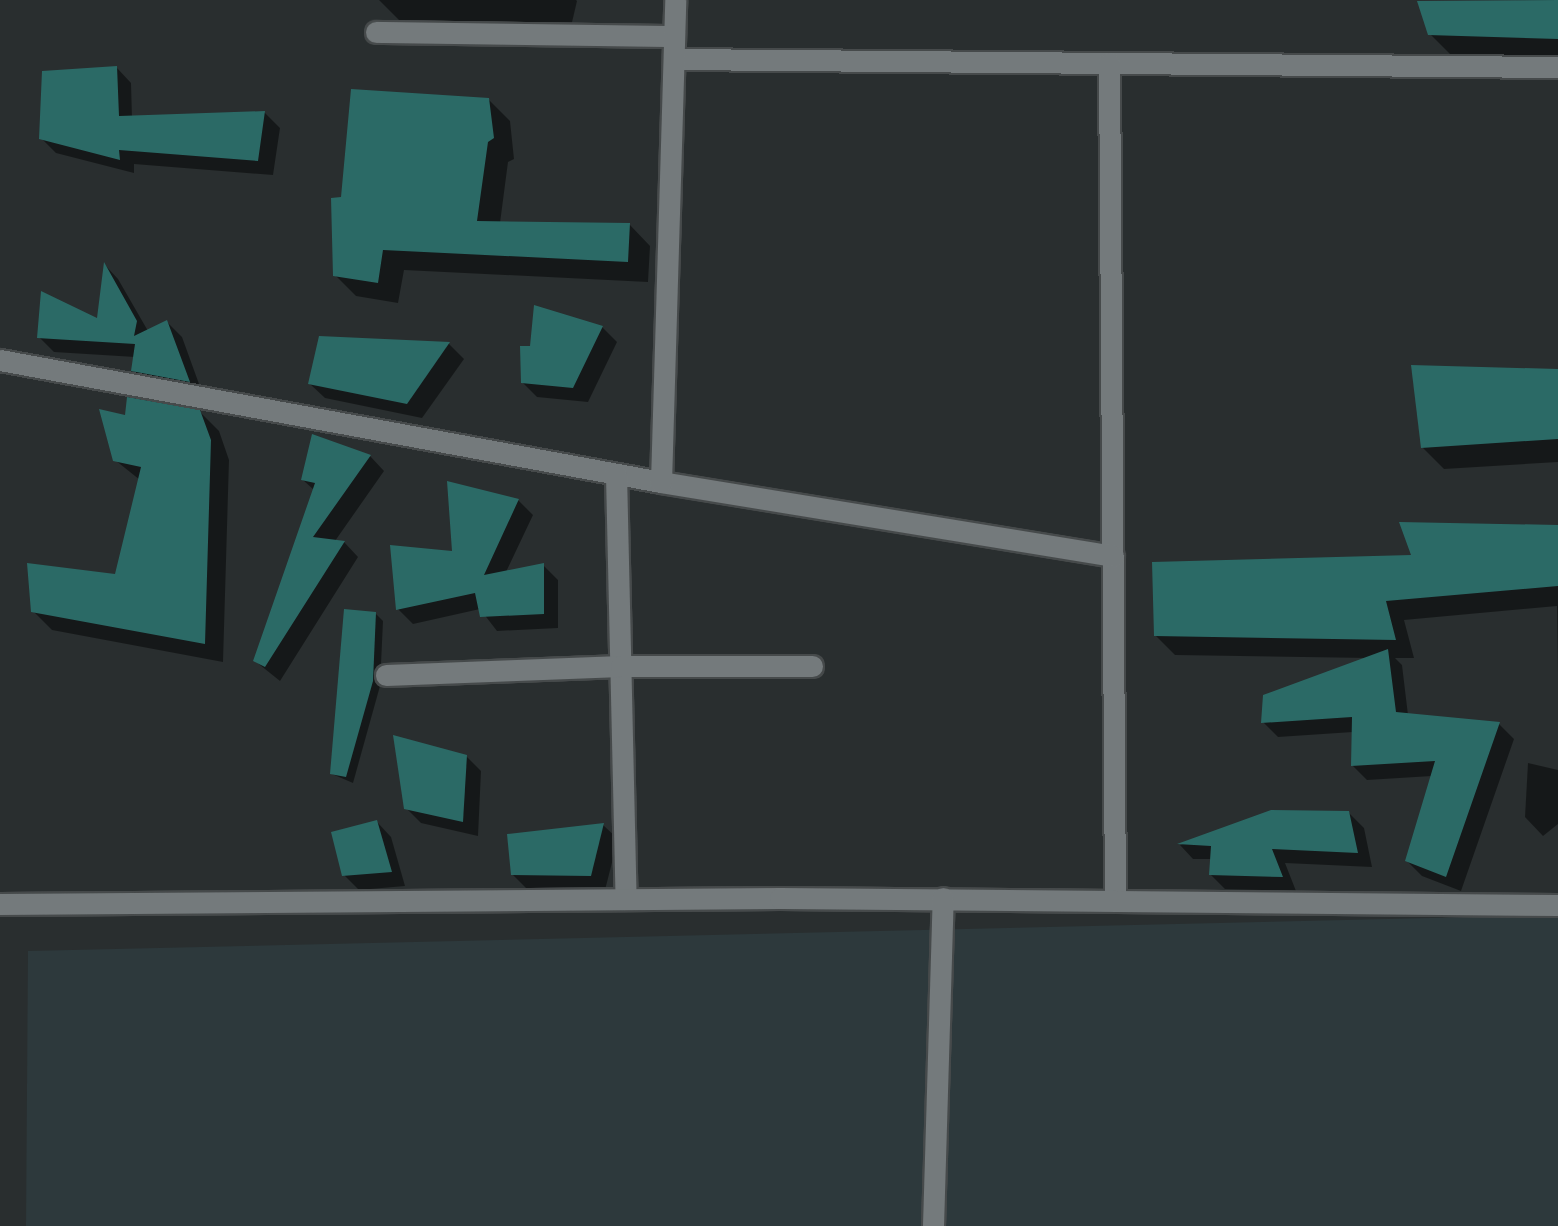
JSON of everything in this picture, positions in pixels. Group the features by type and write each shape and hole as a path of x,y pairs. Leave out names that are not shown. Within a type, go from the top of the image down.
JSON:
{"street":[{"path":"661,482 676,0"},
{"path":"376,32 674,36"},
{"path":"674,59 1558,68"},
{"path":"1109,63 1115,899"},
{"path":"0,360 661,482 1112,556"},
{"path":"616,474 626,899"},
{"path":"387,675 621,666 812,666"},
{"path":"933,1226 943,898"},
{"path":"0,904 943,898 1558,905"}],"shaded area":[{"path":"1558,915 1558,1226 26,1226 28,951"}],"building":[{"path":"1558,0 1558,39 1428,35 1417,1"},
{"path":"117,66 119,116 265,111 258,161 119,150 120,160 39,139 42,71"},
{"path":"351,89 489,98 494,138 488,142 477,221 630,223 628,262 383,250 378,283 333,276 331,198 341,197"},
{"path":"104,262 137,321 134,336 167,320 190,382 131,371 135,344 37,338 41,291 97,318"},
{"path":"534,305 603,326 573,388 521,383 520,346 530,346"},
{"path":"319,336 450,342 407,404 308,384"},
{"path":"1411,365 1558,369 1558,439 1421,448"},
{"path":"127,397 200,410 211,440 205,644 31,612 27,563 115,574 141,467 113,461 99,409 125,415"},
{"path":"312,434 371,455 313,537 345,541 265,667 253,661 315,483 301,480"},
{"path":"447,481 519,499 484,575 544,563 544,614 480,617 475,593 396,610 390,545 452,551"},
{"path":"1399,522 1558,525 1558,586 1386,601 1396,640 1154,636 1152,562 1411,555"},
{"path":"344,609 376,612 373,681 346,777 330,774"},
{"path":"1388,649 1396,712 1500,722 1446,877 1405,861 1435,761 1351,766 1352,717 1261,723 1263,695"},
{"path":"393,735 467,755 463,822 404,809"},
{"path":"1271,810 1349,811 1358,853 1272,849 1283,877 1209,875 1211,846 1177,844"},
{"path":"377,820 392,872 342,876 331,832"},
{"path":"604,823 591,876 511,875 507,834"}]}
